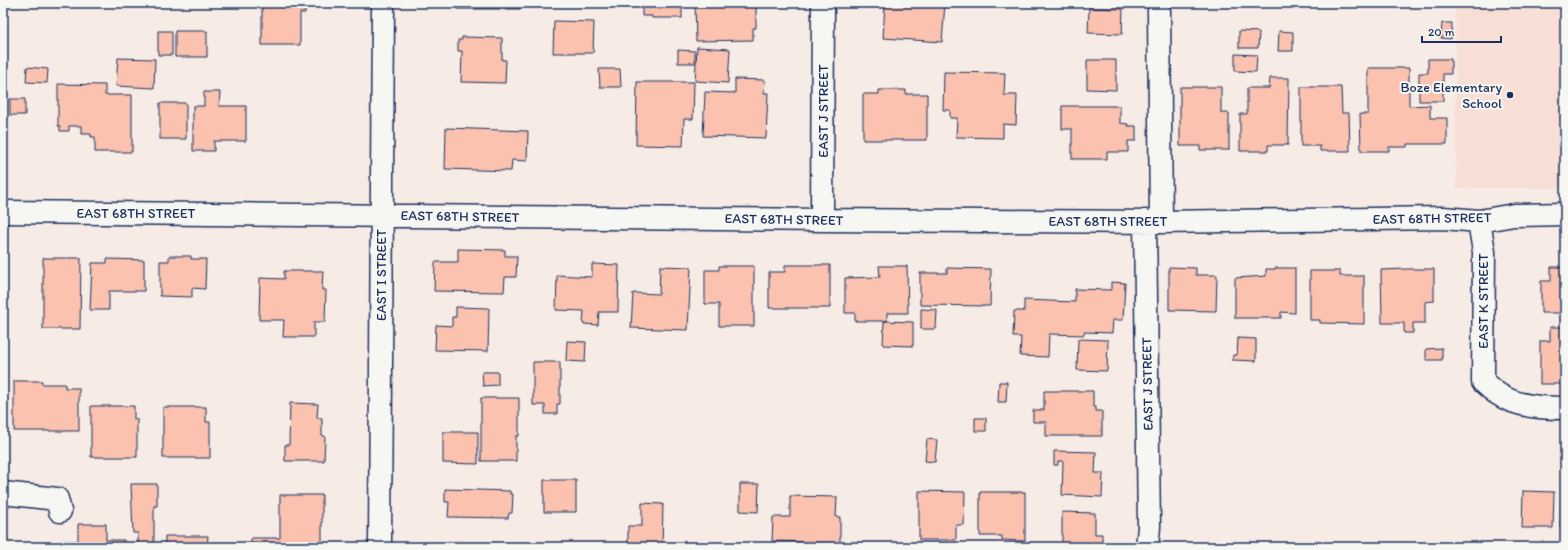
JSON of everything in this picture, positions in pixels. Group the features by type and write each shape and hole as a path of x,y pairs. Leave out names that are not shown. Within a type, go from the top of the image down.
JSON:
{"street":[{"name":"EAST I STREET","path":"380,547 383,3"},
{"name":"EAST J STREET","path":"822,220 823,3"},
{"name":"EAST J STREET","path":"1147,547 1149,527 1153,221 1159,11"},
{"name":"EAST 68TH STREET","path":"3,212 822,220 1153,221 1443,218 1479,221 1514,215 1565,214"},
{"name":"EAST K STREET","path":"1479,221 1484,252 1483,382 1499,395 1520,404 1547,408 1565,408"},
{"path":"3,493 58,499 60,511"}],"shaded area":[{"name":"Boze Elementary School","path":"1455,3 1565,3 1565,188 1456,188"}],"building":[{"path":"262,3 305,3 305,13 300,13 300,45 262,45"},
{"path":"457,3 520,3 520,9 457,9"},
{"path":"642,3 682,3 682,18 652,18 652,16 642,16"},
{"path":"695,3 756,3 756,28 753,28 753,40 696,41"},
{"path":"885,3 945,3 942,42 883,38"},
{"path":"1089,8 1123,9 1122,34 1088,33"},
{"path":"554,21 594,22 593,53 553,53"},
{"path":"1442,23 1452,23 1451,39 1441,38"},
{"path":"158,31 172,31 172,55 158,55"},
{"path":"175,31 207,31 207,57 175,57"},
{"path":"1239,31 1259,32 1258,48 1239,48"},
{"path":"1279,31 1293,32 1293,51 1278,51"},
{"path":"462,37 502,38 502,60 506,60 505,83 461,82 462,51 458,51 458,40 462,40"},
{"path":"697,47 730,49 728,83 695,81"},
{"path":"678,50 695,51 695,63 678,63"},
{"path":"1235,54 1257,55 1256,72 1235,71"},
{"path":"118,58 155,59 154,88 116,86"},
{"path":"1428,59 1451,59 1451,74 1443,74 1443,101 1419,101 1419,73 1428,73"},
{"path":"1087,60 1116,60 1116,90 1087,89"},
{"path":"27,67 48,69 47,83 26,82"},
{"path":"1368,68 1409,68 1409,106 1430,105 1430,118 1447,118 1447,144 1407,144 1407,147 1389,147 1389,151 1361,151 1360,114 1368,114"},
{"path":"599,69 620,69 621,87 600,87"},
{"path":"944,72 1005,73 1004,95 1017,95 1016,125 1003,124 1003,138 956,137 957,118 950,118 950,110 943,110"},
{"path":"1270,78 1289,78 1288,145 1268,145 1268,151 1240,151 1240,114 1247,114 1247,88 1269,88"},
{"path":"735,79 765,80 764,93 768,93 766,138 703,136 705,92 735,93"},
{"path":"637,82 694,82 693,119 684,119 683,146 636,145"},
{"path":"58,84 105,85 105,95 132,95 132,152 95,152 95,137 91,137 91,134 81,134 81,126 69,126 69,131 60,131 60,126 58,126"},
{"path":"1180,87 1221,87 1221,113 1229,113 1229,150 1200,150 1200,146 1180,146"},
{"path":"1301,87 1341,87 1342,113 1349,113 1350,151 1320,151 1320,146 1301,146"},
{"path":"879,90 906,90 906,94 927,94 927,140 863,140 863,94 879,94"},
{"path":"204,92 220,92 219,106 246,106 246,141 214,141 214,151 193,151 193,106 204,106"},
{"path":"10,99 25,99 25,115 10,115"},
{"path":"160,103 186,103 186,139 160,139"},
{"path":"1062,106 1120,106 1120,123 1128,124 1128,126 1136,126 1136,141 1128,141 1128,152 1107,152 1107,159 1072,159 1072,129 1062,129"},
{"path":"446,128 528,131 527,161 512,160 511,171 445,169"},
{"path":"458,249 505,250 505,256 517,256 516,277 505,277 504,292 434,291 435,262 458,262"},
{"path":"169,256 191,256 191,259 206,259 205,289 192,288 192,297 160,296 160,261 169,261"},
{"path":"43,258 81,258 80,329 43,329"},
{"path":"107,259 144,260 144,291 109,291 109,310 90,310 92,263 107,263"},
{"path":"592,264 619,265 618,312 599,312 598,325 583,324 584,311 556,310 557,275 592,277"},
{"path":"785,265 830,265 830,308 769,308 769,272 785,272"},
{"path":"660,266 691,267 688,330 631,328 633,293 659,294"},
{"path":"719,266 754,266 754,326 719,326 719,304 705,304 705,270 719,270"},
{"path":"879,266 907,266 908,313 887,313 887,321 855,321 855,313 845,313 845,278 880,277"},
{"path":"1169,267 1196,268 1196,275 1217,275 1216,311 1169,310"},
{"path":"1551,267 1565,267 1565,313 1541,313 1541,281 1551,281"},
{"path":"947,268 991,269 990,306 920,305 920,273 947,273"},
{"path":"1295,268 1295,313 1281,312 1281,318 1235,318 1235,278 1266,276 1266,269"},
{"path":"1434,269 1434,301 1425,302 1425,323 1413,323 1413,333 1404,333 1404,323 1382,323 1381,270"},
{"path":"284,271 323,271 322,290 326,290 325,322 314,322 314,337 283,337 284,320 259,320 260,278 284,279"},
{"path":"1310,271 1340,271 1340,276 1364,276 1364,324 1320,323 1320,320 1310,320"},
{"path":"1111,282 1125,283 1123,320 1113,320 1112,333 1084,332 1084,335 1049,334 1048,357 1020,356 1021,337 1013,337 1014,311 1024,311 1024,300 1075,302 1075,289 1111,290"},
{"path":"456,307 489,308 488,351 435,350 436,325 452,326 452,317 456,317"},
{"path":"921,309 937,310 936,329 921,329"},
{"path":"884,321 913,322 913,346 883,345"},
{"path":"1550,327 1565,327 1565,384 1540,384 1540,341 1550,341"},
{"path":"1238,338 1256,339 1256,361 1232,360 1233,355 1237,355"},
{"path":"1078,339 1108,340 1107,371 1077,370"},
{"path":"567,341 586,342 585,362 566,361"},
{"path":"1442,348 1442,360 1426,360 1426,349"},
{"path":"533,362 560,362 560,404 557,404 557,414 545,414 545,405 533,405"},
{"path":"482,372 498,372 498,385 483,386"},
{"path":"14,381 42,381 42,384 65,384 65,388 79,388 79,431 14,431"},
{"path":"999,382 1007,382 1006,402 998,402"},
{"path":"1044,391 1093,391 1093,407 1096,407 1096,411 1102,411 1102,436 1046,436 1046,422 1033,422 1033,410 1044,410"},
{"path":"481,398 519,398 519,436 516,436 516,461 481,461"},
{"path":"290,403 318,404 317,418 322,418 322,436 325,436 324,461 285,461 285,445 289,445"},
{"path":"91,406 134,406 134,419 137,419 137,457 91,457"},
{"path":"163,407 206,407 206,422 210,422 210,458 163,458"},
{"path":"975,418 986,418 986,431 975,431"},
{"path":"443,432 478,432 478,464 443,463"},
{"path":"927,439 937,440 935,462 925,461"},
{"path":"1054,451 1096,452 1095,473 1103,473 1102,497 1062,495 1063,461 1058,461 1058,465 1054,465"},
{"path":"544,480 576,480 576,512 544,512"},
{"path":"131,484 157,484 157,506 154,506 154,545 138,545 138,533 133,533"},
{"path":"740,484 759,484 758,512 740,511"},
{"path":"1562,486 1565,486 1565,529 1560,528"},
{"path":"445,489 510,491 510,494 513,494 512,513 509,513 508,518 448,517 449,502 445,502"},
{"path":"919,491 965,492 964,525 956,525 956,540 919,540"},
{"path":"1523,491 1554,492 1553,528 1522,528"},
{"path":"980,492 1025,492 1025,541 1002,540 1002,536 980,536"},
{"path":"280,495 322,495 322,547 251,547 251,538 280,538"},
{"path":"790,496 837,497 836,517 840,517 840,543 772,541 773,517 790,517"},
{"path":"642,503 663,504 662,547 628,547 628,526 642,526"},
{"path":"1062,512 1095,513 1095,534 1102,534 1102,547 1062,547"},
{"path":"78,524 106,524 106,540 124,540 124,547 64,547 64,541 78,541"},
{"path":"165,536 208,536 207,547 165,547"},
{"path":"447,542 500,543 500,547 447,547"}],"place":[{"name":"Boze Elementary School","path":"1510,95"}]}
